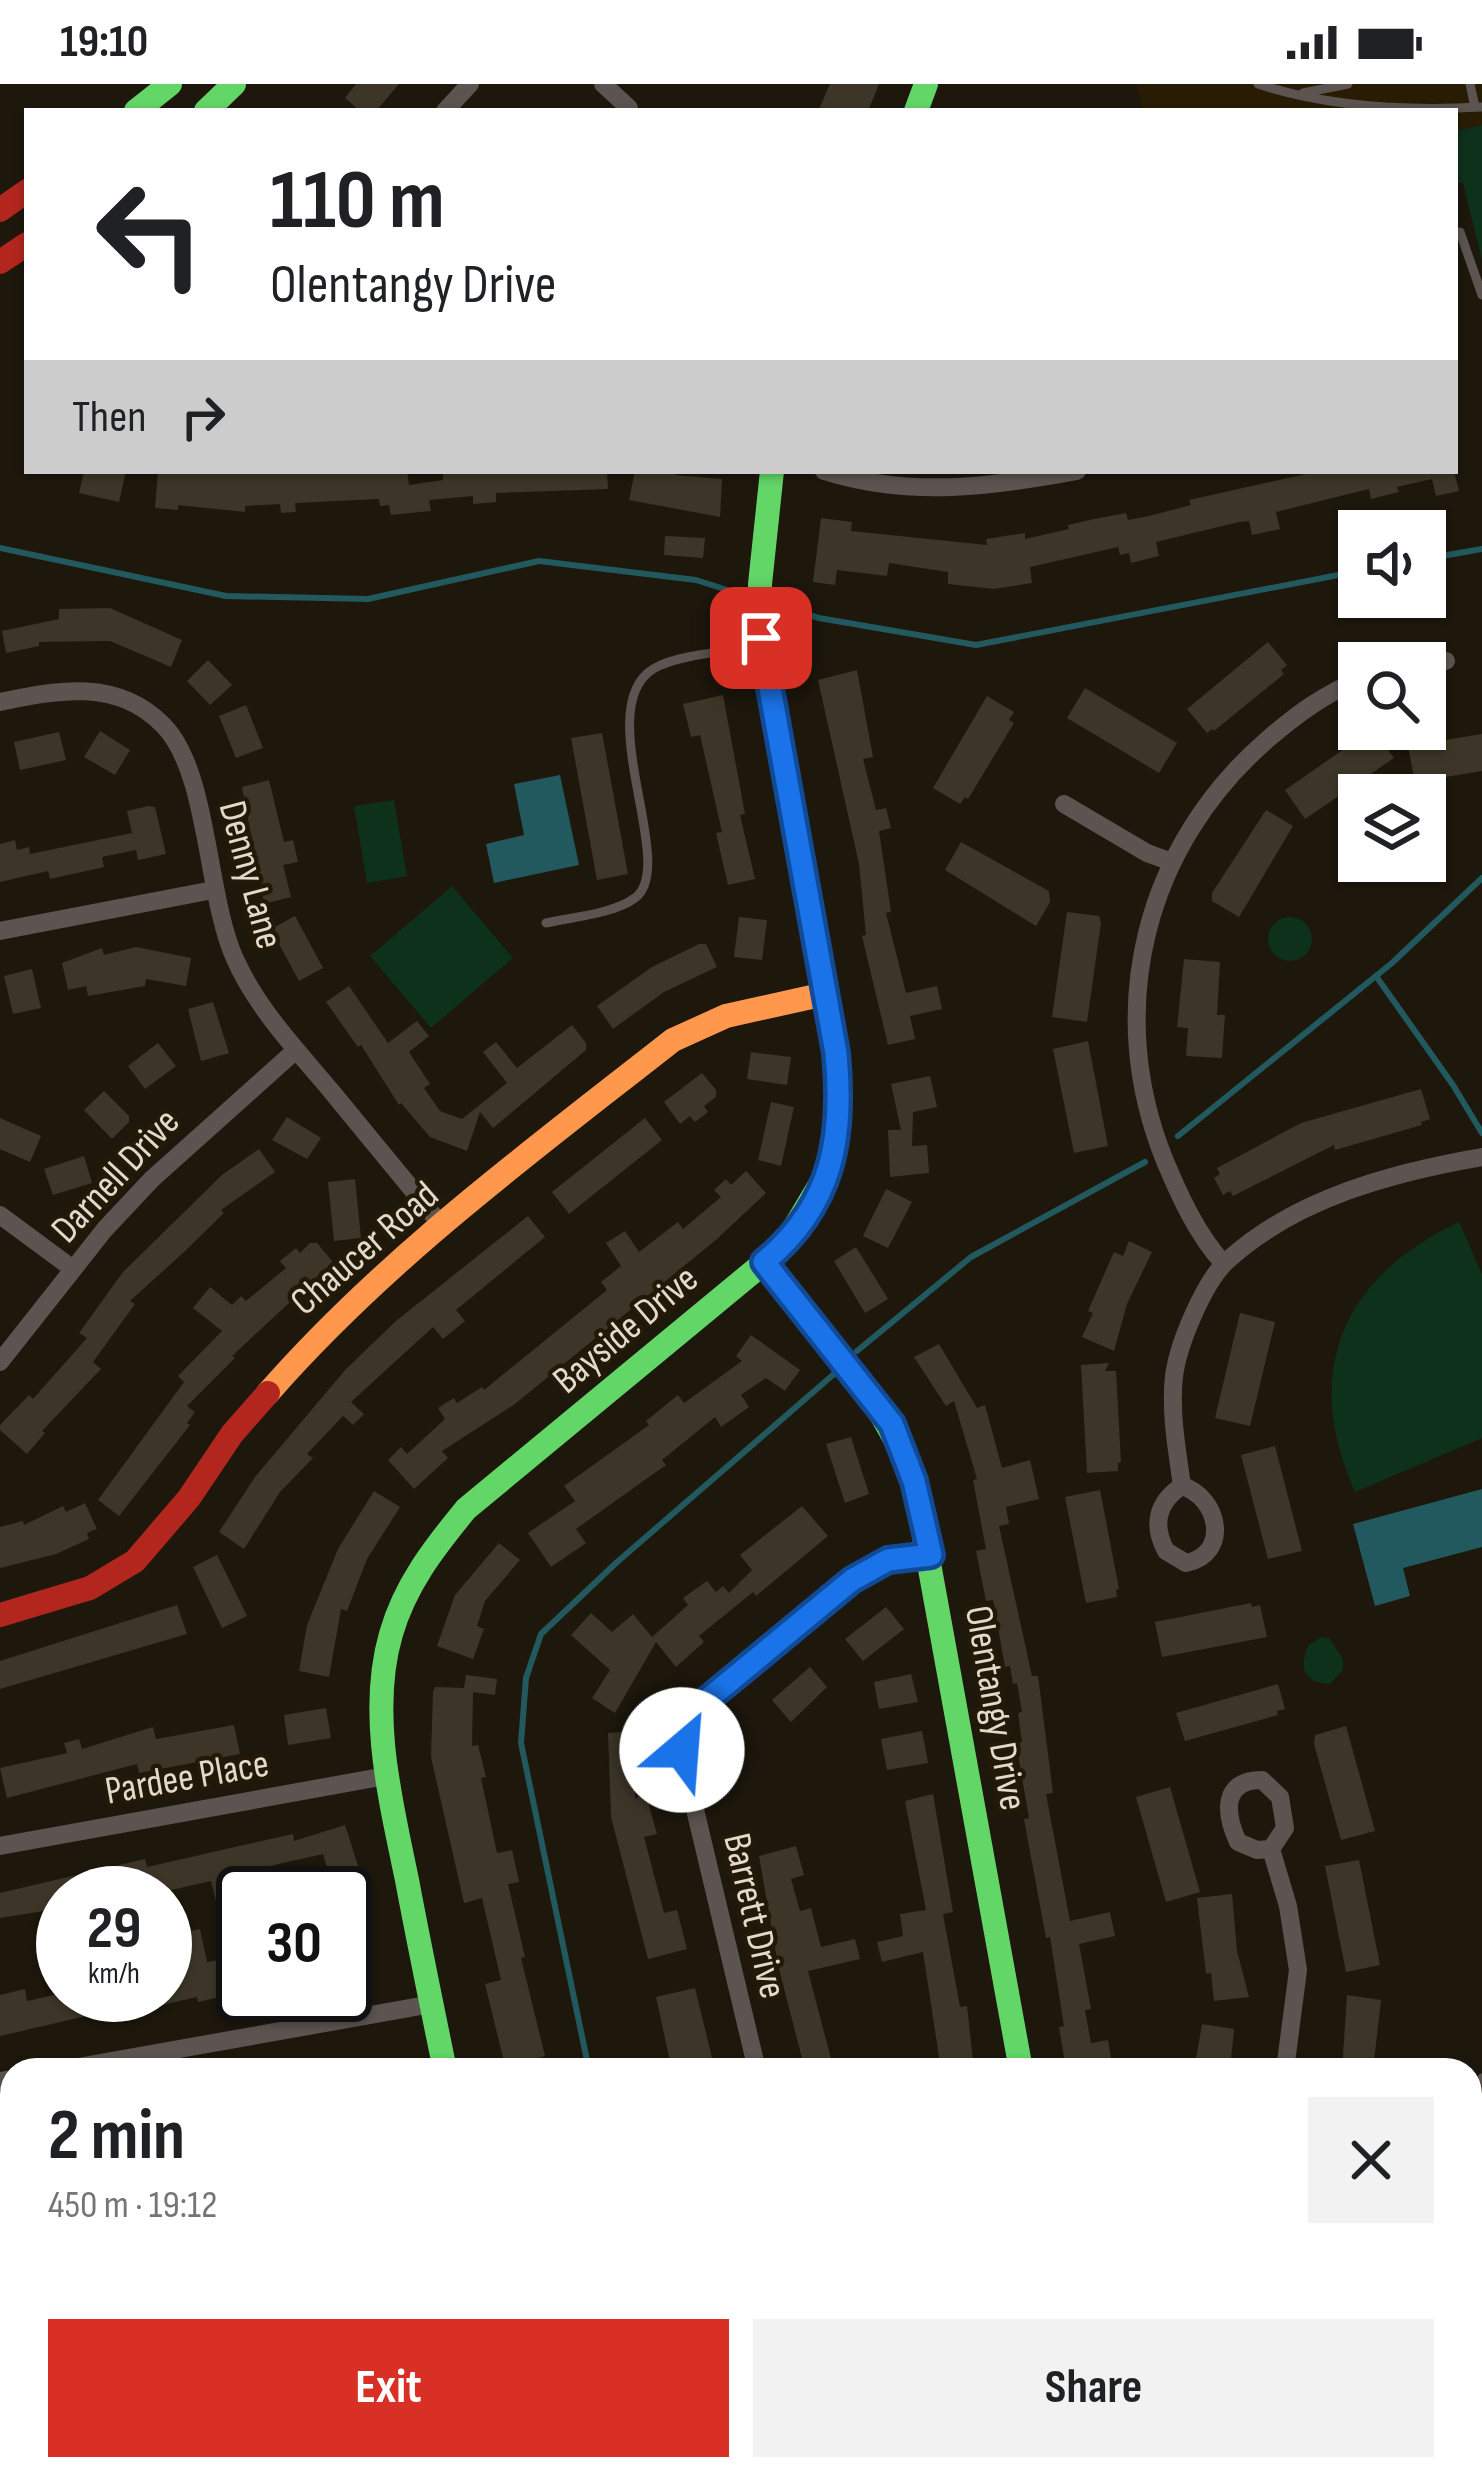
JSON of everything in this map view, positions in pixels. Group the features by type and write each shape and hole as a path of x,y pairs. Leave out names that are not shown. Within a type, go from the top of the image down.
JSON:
{"street":[{"path":"140,108 170,84"},
{"path":"209,108 234,84"},
{"path":"449,108 470,84"},
{"path":"603,84 629,108"},
{"name":"Bayside Drive","path":"443,2058 386,1776 379,1710 381,1676 397,1611 424,1559 466,1509 764,1262 802,1221 832,1161 841,1103 762,646 760,584 772,474"},
{"path":"836,474 873,483 949,490 1060,474"},
{"path":"1223,1263 1208,1246 1176,1187 1157,1140 1139,1068 1138,984 1169,861 1196,815 1253,752 1338,689"},
{"name":"Denny Lane","path":"0,702 71,690 104,691 164,725 187,764 213,890 236,961 253,992 443,1227"},
{"path":"1064,803 1147,853 1169,861"},
{"path":"0,931 213,890"},
{"name":"Chaucer Road","path":"0,1615 89,1588 135,1561 285,1370 367,1289 674,1040 725,1016 825,994"},
{"name":"Darnell Drive","path":"0,1362 152,1179 296,1050"},
{"path":"1183,1486 1172,1423 1174,1373 1186,1331 1223,1263 1280,1223 1357,1187 1482,1156"},
{"path":"0,1216 73,1269"},
{"name":"Olentangy Drive","path":"764,1262 892,1424 914,1481 1020,2058"},
{"name":"Barrett Drive","path":"754,2058 688,1780 683,1734 696,1709 839,1588 878,1564 931,1555"},
{"name":"Pardee Place","path":"0,1846 386,1776"},
{"path":"1271,1850 1288,1906 1298,1970 1287,2058"},
{"path":"128,2058 432,2004"}],"lane":[{"path":"1258,84 1292,95 1413,108"},
{"path":"1292,95 1348,84"},
{"path":"1470,84 1479,107"},
{"path":"1460,232 1482,295"},
{"path":"546,923 627,903 640,895 647,878 645,834 628,740 644,675 659,665 762,646"}],"shaded area":[{"path":"1137,84 1482,84 1482,125 1458,130 1458,108 1142,108"}],"green space":[{"path":"1482,125 1482,260 1463,183 1458,183 1458,130"},
{"path":"394,800 407,876 367,883 354,806"},
{"path":"452,886 513,958 431,1028 370,956"},
{"path":"1290,917 1306,923 1312,939 1306,955 1290,961 1274,955 1268,939 1274,923"},
{"path":"1459,1222 1482,1274 1482,1438 1355,1492 1339,1448 1332,1407 1333,1368 1343,1333 1360,1300 1386,1271 1419,1244"},
{"path":"1321,1637 1329,1638 1343,1659 1343,1670 1330,1684 1309,1678 1304,1668 1308,1646"}],"water":[{"path":"560,775 579,865 494,883 486,844 524,835 514,784"},
{"path":"1482,1489 1482,1547 1403,1568 1410,1596 1375,1606 1353,1524"}],"building":[{"path":"356,84 399,84 379,108 357,108 345,98"},
{"path":"830,84 879,84 869,108 819,108"},
{"path":"83,474 125,474 119,502 79,493"},
{"path":"158,474 407,474 409,485 443,480 443,474 607,474 608,489 496,493 496,502 473,504 473,496 429,500 431,511 391,515 389,505 380,506 379,499 295,503 296,512 281,513 280,504 245,506 245,512 178,505 178,510 155,508"},
{"path":"634,474 722,479 720,517 629,500"},
{"path":"1306,474 1455,474 1459,491 1436,496 1432,479 1371,499 1369,489 1276,512 1280,529 1252,535 1249,521 1239,522 1156,542 1159,556 1131,563 1129,553 1120,555 1118,547 1030,567 1032,583 994,589 948,584 948,572 889,563 887,576 837,570 835,585 813,582 821,518 852,522 851,531 987,545 986,539 1025,533 1025,539 1126,513 1128,520 1149,516 1191,505 1189,500"},
{"path":"665,536 705,538 703,558 664,555"},
{"path":"110,608 182,640 171,667 110,641 39,642 39,646 6,653 2,631 59,619 59,609"},
{"path":"1268,642 1287,665 1281,670 1284,674 1207,733 1187,709"},
{"path":"208,660 232,685 210,705 187,681"},
{"path":"857,670 873,757 863,759 876,810 886,808 891,828 879,831 891,912 886,913 906,993 937,986 942,1009 910,1016 915,1039 888,1045 862,936 866,935 859,864 818,680"},
{"path":"1085,688 1177,743 1159,773 1067,718"},
{"path":"723,695 745,814 740,815 755,879 728,885 716,833 722,832 700,735 691,737 683,704"},
{"path":"987,696 1014,712 1009,720 1014,723 968,799 960,804 933,788"},
{"path":"246,705 263,748 236,758 219,716"},
{"path":"100,731 130,750 115,775 84,757"},
{"path":"59,732 66,760 20,770 14,742"},
{"path":"602,733 628,874 597,880 571,738"},
{"path":"1482,734 1482,771 1446,777 1413,774 1409,750 1446,750 1446,740"},
{"path":"1343,750 1388,750 1394,758 1371,774 1338,774 1338,796 1305,819 1285,790"},
{"path":"269,780 284,842 293,840 298,862 283,865 291,897 264,904 242,787"},
{"path":"155,807 166,854 138,860 136,850 102,857 104,867 50,879 48,871 0,882 0,844 15,840 17,850 29,847 30,854 132,833 127,811"},
{"path":"1266,810 1293,826 1239,917 1212,901 1212,893"},
{"path":"961,842 1049,891 1050,902 1036,926 945,870"},
{"path":"1067,912 1099,916 1101,923 1087,1022 1052,1017"},
{"path":"295,916 323,968 299,981 271,929"},
{"path":"739,917 767,920 762,960 734,957"},
{"path":"706,944 717,967 664,992 613,1029 597,1006 652,967"},
{"path":"136,947 191,958 186,986 146,979 145,986 88,996 86,986 68,990 62,963 102,948 104,955"},
{"path":"1184,959 1220,962 1217,1015 1225,1015 1222,1058 1186,1056 1188,1028 1177,1027"},
{"path":"32,969 41,1008 13,1014 4,976"},
{"path":"349,986 388,1043 417,1021 429,1036 409,1052 430,1084 424,1088 440,1111 462,1119 507,1083 483,1052 496,1042 517,1068 572,1025 586,1050 493,1128 480,1112 467,1151 430,1137 399,1105 361,1045 326,1002"},
{"path":"213,1002 229,1053 201,1061 188,1009"},
{"path":"1088,1041 1108,1146 1074,1153 1053,1049"},
{"path":"158,1043 176,1066 145,1089 128,1066"},
{"path":"751,1052 791,1057 787,1085 747,1079"},
{"path":"702,1073 716,1097 695,1122 690,1116 680,1124 664,1102"},
{"path":"930,1076 937,1107 913,1112 912,1146 927,1145 929,1173 890,1177 888,1130 901,1130 891,1084"},
{"path":"1421,1089 1430,1119 1422,1125 1335,1150 1334,1145 1233,1196 1230,1191 1223,1195 1214,1178 1220,1174 1217,1168 1301,1123"},
{"path":"104,1091 129,1116 112,1139 84,1110"},
{"path":"771,1102 794,1107 781,1166 758,1160"},
{"path":"287,1117 321,1138 307,1159 272,1140"},
{"path":"0,1118 41,1136 30,1162 0,1149"},
{"path":"645,1118 662,1140 569,1214 552,1192"},
{"path":"259,1149 275,1172 221,1210 224,1213 130,1301 135,1304 93,1362 101,1369 42,1431 45,1433 27,1454 0,1425 29,1395 33,1399 87,1338 79,1333 123,1272 222,1175"},
{"path":"84,1156 92,1183 53,1195 44,1169"},
{"path":"746,1171 766,1193 717,1239 515,1404 442,1451 448,1458 414,1489 388,1460 401,1447 407,1454 445,1419 438,1408 484,1390 607,1290 601,1282 621,1266 606,1243 625,1231 639,1252 678,1222 683,1229 721,1197 714,1190 726,1179 731,1185"},
{"path":"355,1179 361,1238 334,1241 328,1182"},
{"path":"886,1189 912,1202 888,1248 863,1236"},
{"path":"528,1216 545,1237 456,1310 465,1321 443,1339 433,1327 351,1402 364,1414 353,1425 343,1416 307,1454 313,1458 280,1492 244,1549 219,1532 255,1477 346,1369 396,1321"},
{"path":"1129,1241 1152,1252 1127,1304 1114,1351 1082,1337 1114,1252 1123,1256"},
{"path":"317,1243 333,1262 232,1356 235,1358 187,1406 195,1412 190,1425 119,1516 98,1500 184,1382 178,1376 222,1331 193,1308 210,1287 232,1305 241,1296 246,1301 286,1268 280,1261"},
{"path":"856,1247 888,1299 865,1313 834,1261"},
{"path":"1240,1313 1275,1322 1250,1426 1215,1418"},
{"path":"751,1335 800,1370 785,1391 766,1378 741,1395 749,1407 721,1427 715,1417 662,1460 666,1465 576,1529 586,1543 551,1567 528,1533 575,1501 564,1486 649,1425 646,1421 678,1395 684,1403 742,1361 736,1356"},
{"path":"939,1344 977,1408 985,1405 1002,1468 1030,1460 1039,1499 1006,1507 1009,1524 999,1526 1032,1676 1038,1676 1053,1793 1046,1794 1070,1921 1110,1912 1115,1936 1079,1944 1091,2009 1085,2010 1091,2043 1108,2040 1111,2058 1064,2058 1059,2027 1064,2026 1050,1937 1046,1938 1024,1819 1029,1818 1016,1743 1022,1742 1017,1683 1013,1684 1010,1666 1005,1667 993,1600 986,1601 976,1551 986,1549 973,1480 977,1479 954,1401 946,1406 914,1357"},
{"path":"1109,1363 1105,1371 1116,1371 1121,1462 1118,1471 1087,1473 1081,1365"},
{"path":"851,1437 869,1494 845,1503 826,1444"},
{"path":"1275,1446 1302,1551 1268,1559 1241,1455"},
{"path":"1100,1490 1119,1589 1117,1597 1086,1603 1065,1497"},
{"path":"374,1491 400,1507 367,1559 347,1611 341,1609 329,1677 299,1671 307,1625 338,1549"},
{"path":"85,1503 97,1529 87,1533 89,1539 56,1554 0,1568 0,1527 23,1521 24,1525 63,1506 66,1512"},
{"path":"802,1506 828,1536 699,1636 704,1642 676,1667 656,1642 615,1713 592,1698 610,1670 571,1635 591,1613 612,1632 633,1614 652,1637 688,1605 683,1598 707,1581 716,1592 723,1586 729,1593 752,1570 740,1555"},
{"path":"499,1543 520,1560 485,1601 477,1626 484,1629 473,1659 437,1646 455,1595"},
{"path":"217,1555 247,1616 222,1628 193,1567"},
{"path":"1251,1603 1252,1607 1260,1605 1267,1637 1162,1657 1155,1622"},
{"path":"177,1605 187,1634 0,1689 0,1661"},
{"path":"886,1607 904,1629 863,1661 845,1639"},
{"path":"810,1667 827,1687 791,1722 772,1700"},
{"path":"911,1674 918,1702 879,1709 874,1682"},
{"path":"466,1675 497,1679 495,1695 473,1692 472,1746 478,1745 486,1777 481,1778 497,1853 512,1850 519,1882 508,1884 545,2056 538,2058 503,2058 485,1984 501,1980 482,1898 464,1903 431,1757 435,1687 464,1688"},
{"path":"1278,1684 1285,1709 1277,1711 1278,1715 1185,1741 1176,1713"},
{"path":"326,1708 331,1738 288,1745 284,1715"},
{"path":"234,1725 240,1754 139,1773 137,1764 7,1798 0,1768 67,1753 64,1743 79,1739 82,1749 153,1727 156,1739"},
{"path":"1346,1726 1375,1831 1341,1840 1314,1744 1315,1735"},
{"path":"634,1731 635,1798 646,1795 657,1834 644,1837 664,1913 677,1910 687,1949 648,1959 611,1817 608,1733"},
{"path":"922,1731 928,1763 887,1770 881,1739"},
{"path":"1170,1787 1200,1892 1166,1902 1136,1797"},
{"path":"933,1794 953,1912 943,1914 960,2007 967,2006 973,2058 939,2058 923,1952 882,1962 877,1942 903,1936 900,1914 926,1910 905,1801"},
{"path":"345,1825 358,1866 327,1866 323,1854 270,1866 216,1866 216,1902 211,1881 192,1885 192,1866 151,1866 293,1834 294,1841"},
{"path":"796,1846 804,1875 791,1879 800,1911 811,1908 821,1947 855,1939 860,1959 808,1971 831,2058 802,2058 778,1965 759,1856"},
{"path":"145,1859 147,1866 115,1866"},
{"path":"1359,1860 1380,1965 1346,1972 1325,1866"},
{"path":"36,1885 36,1912 0,1918 0,1893"},
{"path":"1232,1894 1237,1951 1249,1997 1214,2001 1197,1898"},
{"path":"200,1929 207,1962 216,1960 216,1998 198,2002 197,1997 192,1998 192,1931"},
{"path":"695,1988 712,2058 669,2058 656,1997"},
{"path":"25,1989 27,2001 36,1999 36,2022 60,2022 0,2036 0,1995"},
{"path":"1347,1995 1381,2000 1374,2058 1343,2058"},
{"path":"1202,2024 1234,2029 1231,2058 1196,2058"}],"waterway":[{"path":"0,548 226,596 368,599 539,561 696,580 743,595"},
{"path":"1446,555 1482,549"},
{"path":"778,606 819,618 976,645 1338,575"},
{"path":"1178,1136 1392,963 1482,878"},
{"path":"1376,976 1482,1133"},
{"path":"857,1351 971,1257 1145,1162"},
{"path":"587,2058 521,1743 526,1678 541,1634 834,1374"}],"traffic: fast":[{"path":"140,108 170,84"},
{"path":"209,108 234,84"},
{"path":"917,108 926,84"},
{"path":"761,633 760,584 772,474"},
{"path":"443,2058 384,1757 384,1664 397,1616 422,1568 466,1509 783,1247 824,1178 836,1133 838,1082 829,1015"},
{"path":"764,1262 867,1393 914,1481 1019,2058"}],"traffic: slow":[{"path":"268,1393 411,1251 673,1040 726,1016 825,994"}],"traffic: jam":[{"path":"0,210 24,193"},
{"path":"0,262 24,246"},
{"path":"761,633 829,1015"},
{"path":"0,1615 90,1588 135,1561 268,1393"}],"route":[{"path":"682,1750 683,1734 696,1709 839,1588 878,1564 931,1555 914,1481 892,1424 764,1262 783,1247 819,1195 832,1161 841,1103 761,638"}]}
